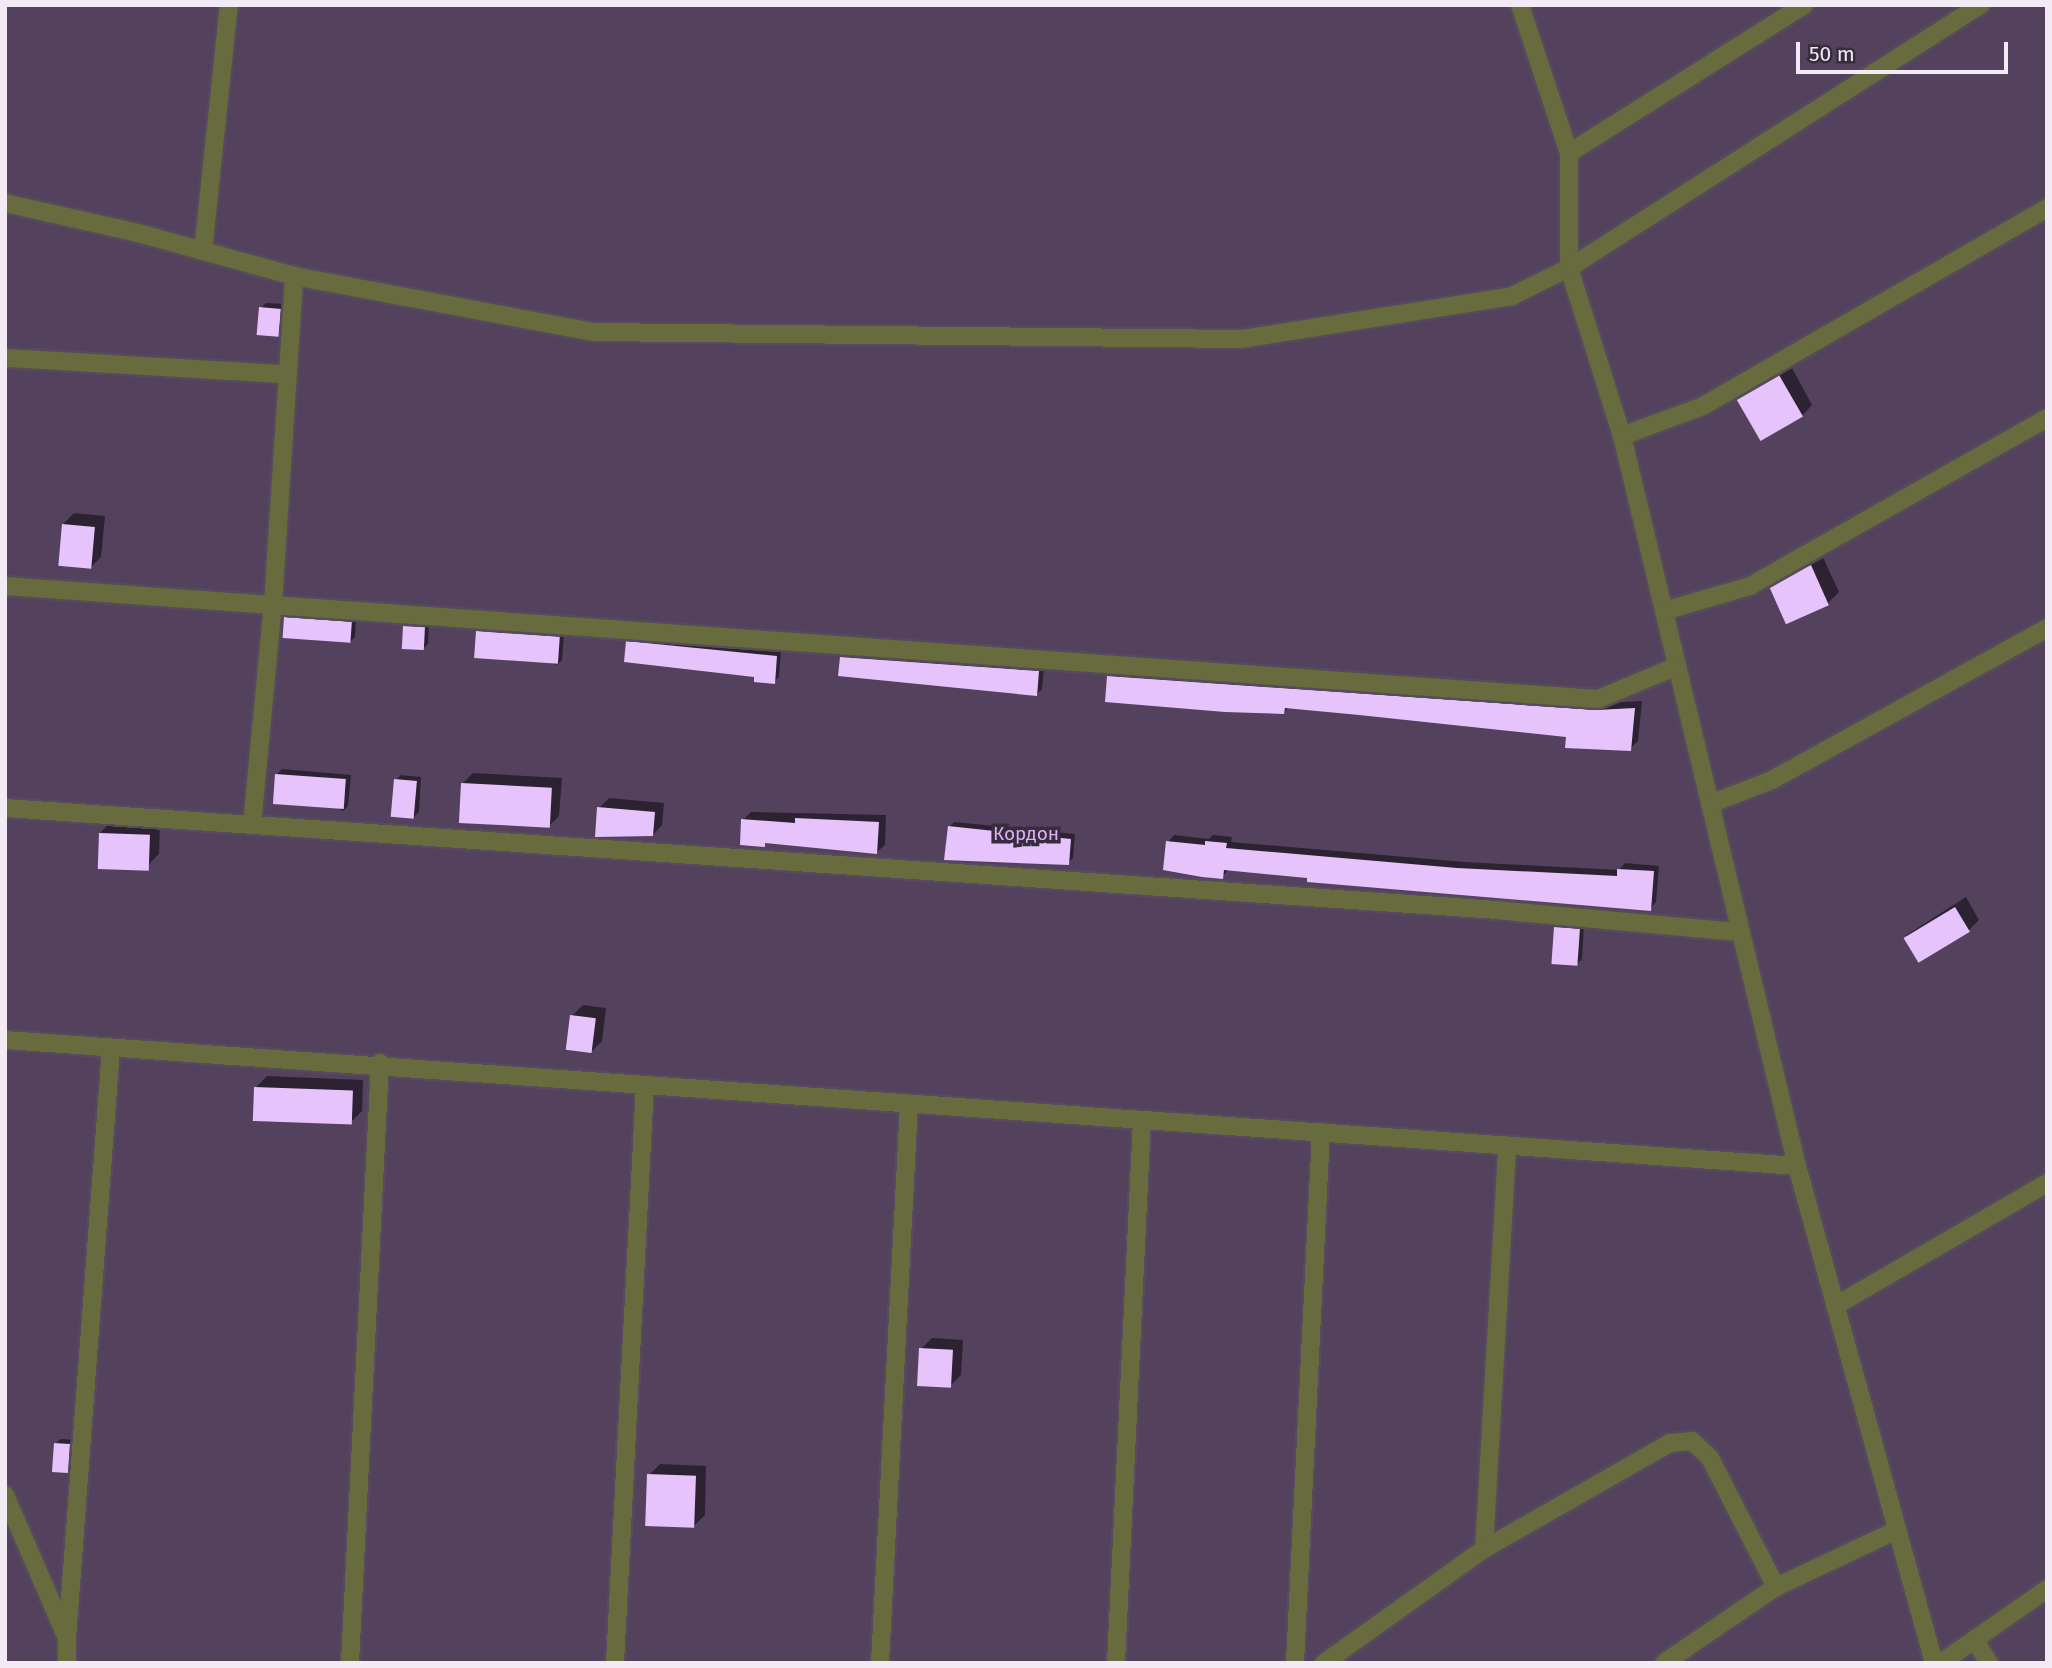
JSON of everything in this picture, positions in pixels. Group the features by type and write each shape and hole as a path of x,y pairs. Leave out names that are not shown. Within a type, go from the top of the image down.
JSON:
{"street":[{"path":"204,251 229,5"},
{"path":"1520,5 1569,153 1569,268 1622,436 1675,667 1797,1166 1895,1531 1934,1663"},
{"path":"1569,153 1804,5"},
{"path":"5,203 204,251 293,276 593,332 1242,339 1512,296 1569,268 1980,5"},
{"path":"1622,436 1703,406 2047,208"},
{"path":"252,825 273,604 293,276"},
{"path":"5,358 286,374"},
{"path":"1664,611 1751,586 2047,418"},
{"path":"5,586 1598,699 1675,667"},
{"path":"1710,804 1772,780 2047,628"},
{"path":"5,808 1496,910 1740,932"},
{"path":"5,1040 380,1063 645,1085 1321,1132 1507,1149 1797,1166"},
{"path":"67,1663 111,1048"},
{"path":"351,1663 380,1063"},
{"path":"615,1663 645,1085"},
{"path":"880,1663 909,1104"},
{"path":"1116,1663 1142,1120"},
{"path":"1295,1663 1321,1132"},
{"path":"1484,1549 1507,1149"},
{"path":"1835,1306 2047,1183"},
{"path":"1324,1663 1484,1549 1670,1443 1692,1441 1710,1458 1776,1587"},
{"path":"5,1495 67,1638"},
{"path":"1664,1663 1776,1587 1895,1531"},
{"path":"1941,1663 1976,1642 2047,1589"},
{"path":"1976,1642 1989,1663"}],"green space":[{"name":"Кордон","path":"5,5 2047,5 2047,1663 5,1663"}],"building":[{"path":"259,307 281,309 278,337 257,335"},
{"path":"1779,375 1803,417 1761,441 1737,400"},
{"path":"62,524 95,527 91,569 58,566"},
{"path":"1811,565 1829,605 1786,624 1768,584"},
{"path":"284,617 352,622 350,643 283,638"},
{"path":"403,626 425,627 424,650 402,649"},
{"path":"476,631 560,637 558,664 474,658"},
{"path":"626,641 777,656 775,684 754,682 754,677 624,662"},
{"path":"840,657 1039,671 1037,696 838,676"},
{"path":"1107,676 1597,710 1635,708 1631,751 1565,748 1566,737 1285,708 1284,714 1105,702"},
{"path":"275,774 346,779 344,809 273,804"},
{"path":"394,779 417,781 414,819 391,817"},
{"path":"461,783 552,788 550,828 459,823"},
{"path":"597,807 655,812 653,836 595,837"},
{"path":"795,818 879,822 877,854 765,843 765,847 740,845 741,819 795,823"},
{"path":"948,826 1071,839 1069,865 944,860"},
{"path":"99,833 150,835 149,871 98,869"},
{"path":"1166,841 1205,845 1205,841 1227,843 1226,848 1457,868 1617,876 1617,869 1654,871 1651,911 1307,882 1307,878 1224,870 1223,879 1202,877 1163,870"},
{"path":"1955,907 1970,932 1919,963 1904,938"},
{"path":"1554,927 1580,929 1577,966 1551,964"},
{"path":"570,1015 596,1018 592,1053 566,1050"},
{"path":"254,1087 353,1090 352,1124 253,1121"},
{"path":"919,1348 953,1350 951,1388 917,1386"},
{"path":"54,1443 70,1444 68,1473 52,1472"},
{"path":"647,1474 696,1476 694,1528 645,1526"}]}
